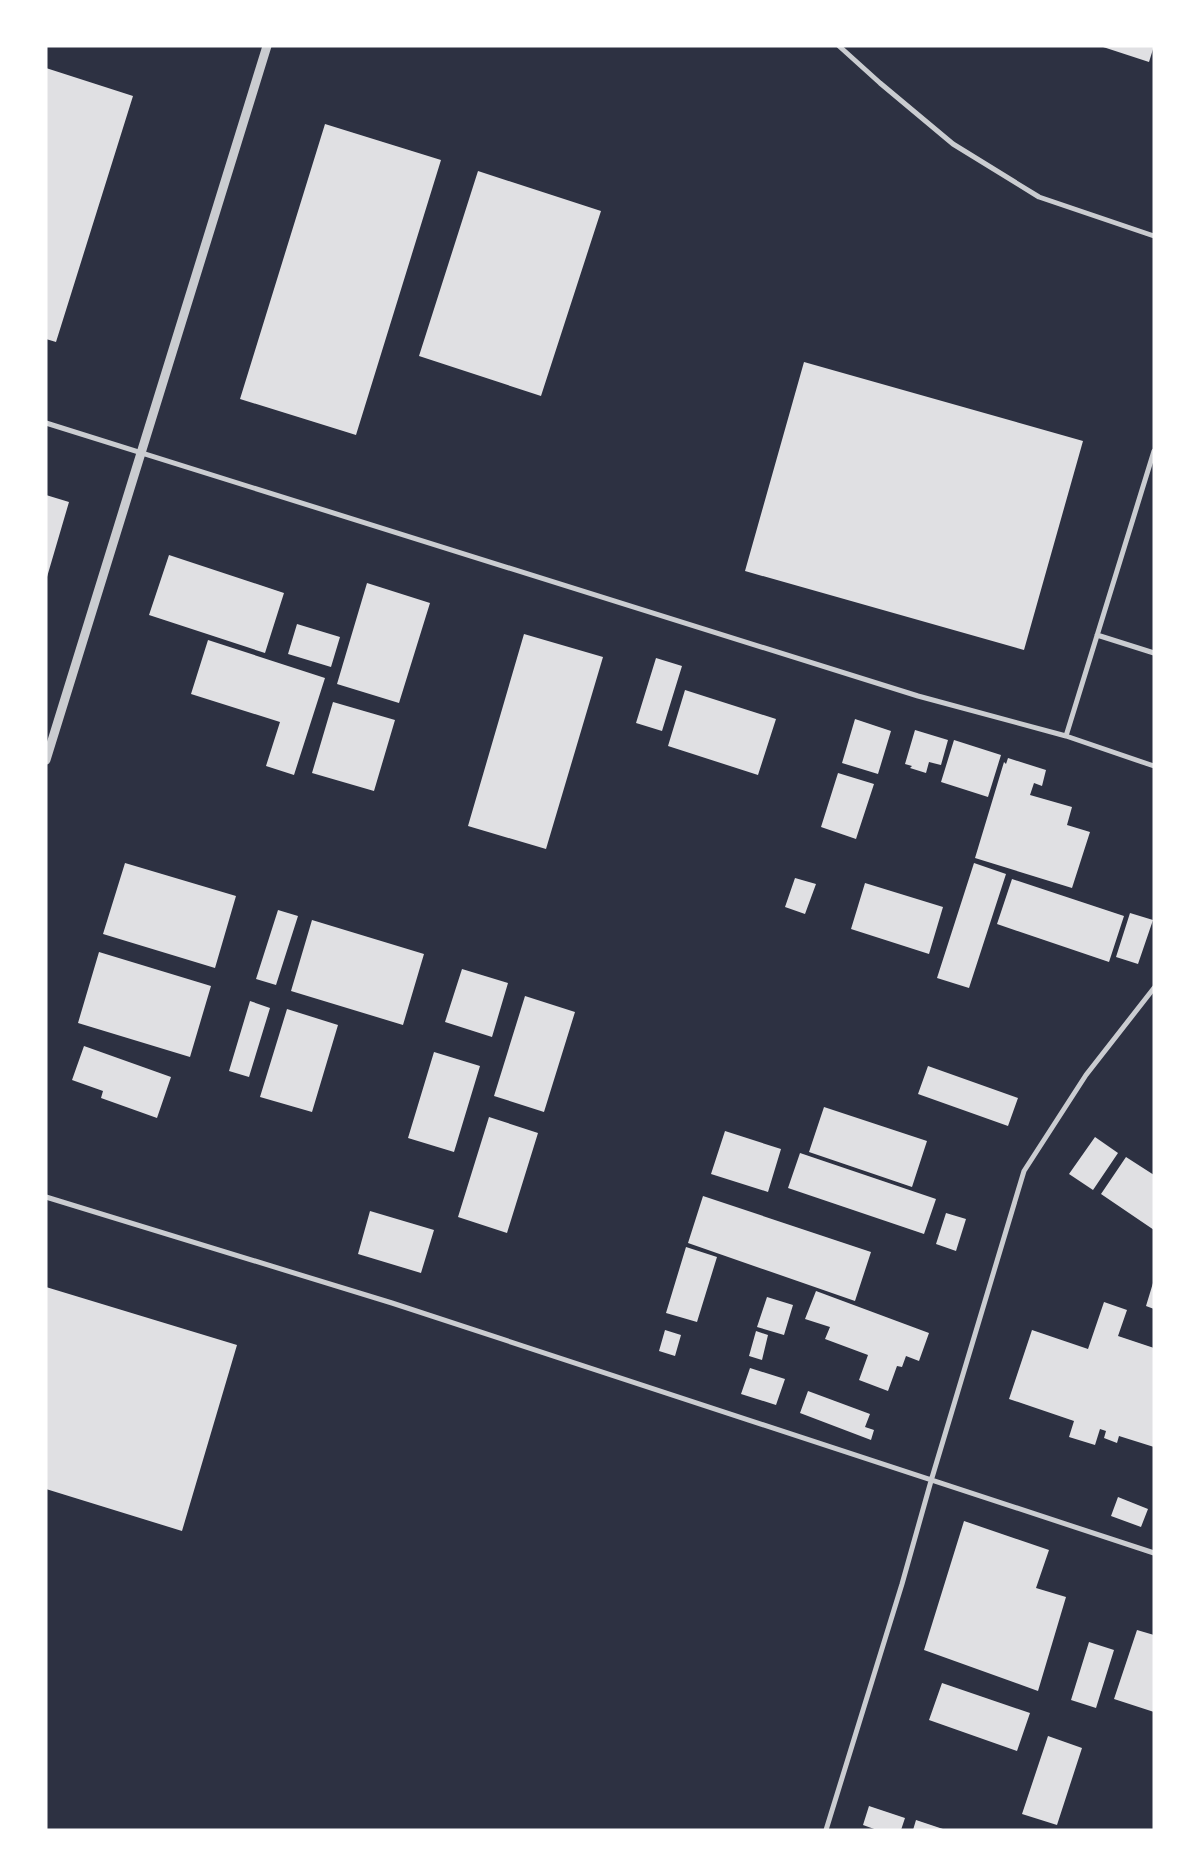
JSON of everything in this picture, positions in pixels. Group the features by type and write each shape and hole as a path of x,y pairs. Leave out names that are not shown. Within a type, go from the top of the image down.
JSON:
{"street":[{"path":"46,760 267,46"},
{"path":"840,46 880,83 953,144 1039,197 1154,236"},
{"path":"46,423 918,696 1066,736 1154,766"},
{"path":"1066,736 1154,451"},
{"path":"1097,635 1154,653"},
{"path":"826,1830 902,1584 1024,1171 1086,1075 1154,988"},
{"path":"46,1197 392,1303 1154,1553"}],"building":[{"path":"1100,46 1154,46 1149,62"},
{"path":"46,68 133,96 56,342 46,339"},
{"path":"325,124 441,160 356,435 240,399"},
{"path":"478,171 601,211 541,396 419,356"},
{"path":"804,362 1083,441 1024,650 745,571"},
{"path":"46,495 69,502 47,577 46,577"},
{"path":"169,555 284,593 265,653 149,615"},
{"path":"367,583 430,603 399,703 337,684"},
{"path":"297,624 340,637 331,667 288,654"},
{"path":"524,634 603,657 546,849 468,826"},
{"path":"208,640 325,678 294,775 266,766 280,722 191,694"},
{"path":"656,658 682,666 662,731 636,723"},
{"path":"685,690 776,719 758,775 668,746"},
{"path":"333,702 395,720 374,791 312,773"},
{"path":"855,719 891,731 878,774 842,763"},
{"path":"915,730 948,740 941,765 929,762 926,773 910,768 912,766 905,764"},
{"path":"954,740 1001,755 988,797 941,782"},
{"path":"1008,758 1046,770 1042,786 1034,783 1030,795 1072,807 1067,825 1090,832 1072,888 975,858 1004,762 1006,764"},
{"path":"838,773 874,784 856,839 821,827"},
{"path":"125,863 236,896 215,968 103,934"},
{"path":"974,863 1006,874 969,988 937,978"},
{"path":"795,878 816,884 805,914 785,907"},
{"path":"1012,879 1124,916 1109,962 997,924"},
{"path":"865,883 943,907 929,954 851,929"},
{"path":"278,910 298,916 276,985 256,979"},
{"path":"1130,913 1153,920 1138,964 1116,957"},
{"path":"312,920 424,954 403,1025 291,991"},
{"path":"99,952 211,986 190,1057 78,1023"},
{"path":"462,969 508,983 492,1037 445,1022"},
{"path":"525,996 575,1012 544,1112 494,1096"},
{"path":"250,1001 270,1008 249,1077 229,1071"},
{"path":"287,1009 338,1025 312,1112 260,1097"},
{"path":"84,1046 171,1077 157,1118 101,1098 103,1091 72,1080"},
{"path":"434,1052 480,1066 454,1152 408,1138"},
{"path":"928,1066 1018,1098 1008,1126 918,1094"},
{"path":"824,1107 927,1141 912,1187 809,1152"},
{"path":"489,1117 538,1133 507,1233 458,1217"},
{"path":"725,1131 781,1149 768,1192 711,1174"},
{"path":"1095,1137 1118,1153 1093,1190 1069,1174"},
{"path":"800,1153 936,1199 924,1234 788,1188"},
{"path":"1126,1157 1154,1175 1154,1230 1101,1194"},
{"path":"703,1196 871,1252 855,1301 688,1243"},
{"path":"370,1211 434,1230 421,1273 358,1254"},
{"path":"946,1213 966,1219 956,1251 936,1244"},
{"path":"686,1247 717,1257 697,1322 666,1313"},
{"path":"1154,1283 1154,1309 1146,1306"},
{"path":"46,1287 237,1345 182,1531 46,1489"},
{"path":"816,1291 929,1333 919,1361 906,1356 902,1367 897,1366 888,1391 859,1380 868,1355 825,1339 830,1327 805,1319"},
{"path":"767,1297 793,1305 784,1335 757,1327"},
{"path":"1104,1302 1127,1310 1118,1336 1154,1348 1154,1447 1119,1436 1117,1443 1104,1438 1106,1431 1100,1429 1095,1445 1069,1437 1074,1421 1009,1399 1032,1330 1088,1349"},
{"path":"665,1330 681,1335 675,1356 659,1351"},
{"path":"756,1331 768,1335 762,1360 749,1356"},
{"path":"750,1368 785,1379 776,1405 741,1394"},
{"path":"808,1391 870,1414 865,1427 874,1430 871,1440 800,1413"},
{"path":"1118,1497 1148,1509 1141,1527 1111,1516"},
{"path":"964,1521 1049,1550 1036,1588 1066,1597 1038,1691 924,1650"},
{"path":"1137,1630 1154,1635 1154,1712 1114,1699"},
{"path":"1089,1642 1114,1650 1096,1708 1071,1700"},
{"path":"942,1683 1030,1713 1017,1751 929,1720"},
{"path":"1048,1736 1082,1748 1057,1825 1022,1814"},
{"path":"869,1806 905,1818 901,1830 877,1830 863,1825"},
{"path":"916,1820 943,1829 943,1830 913,1830"}]}
